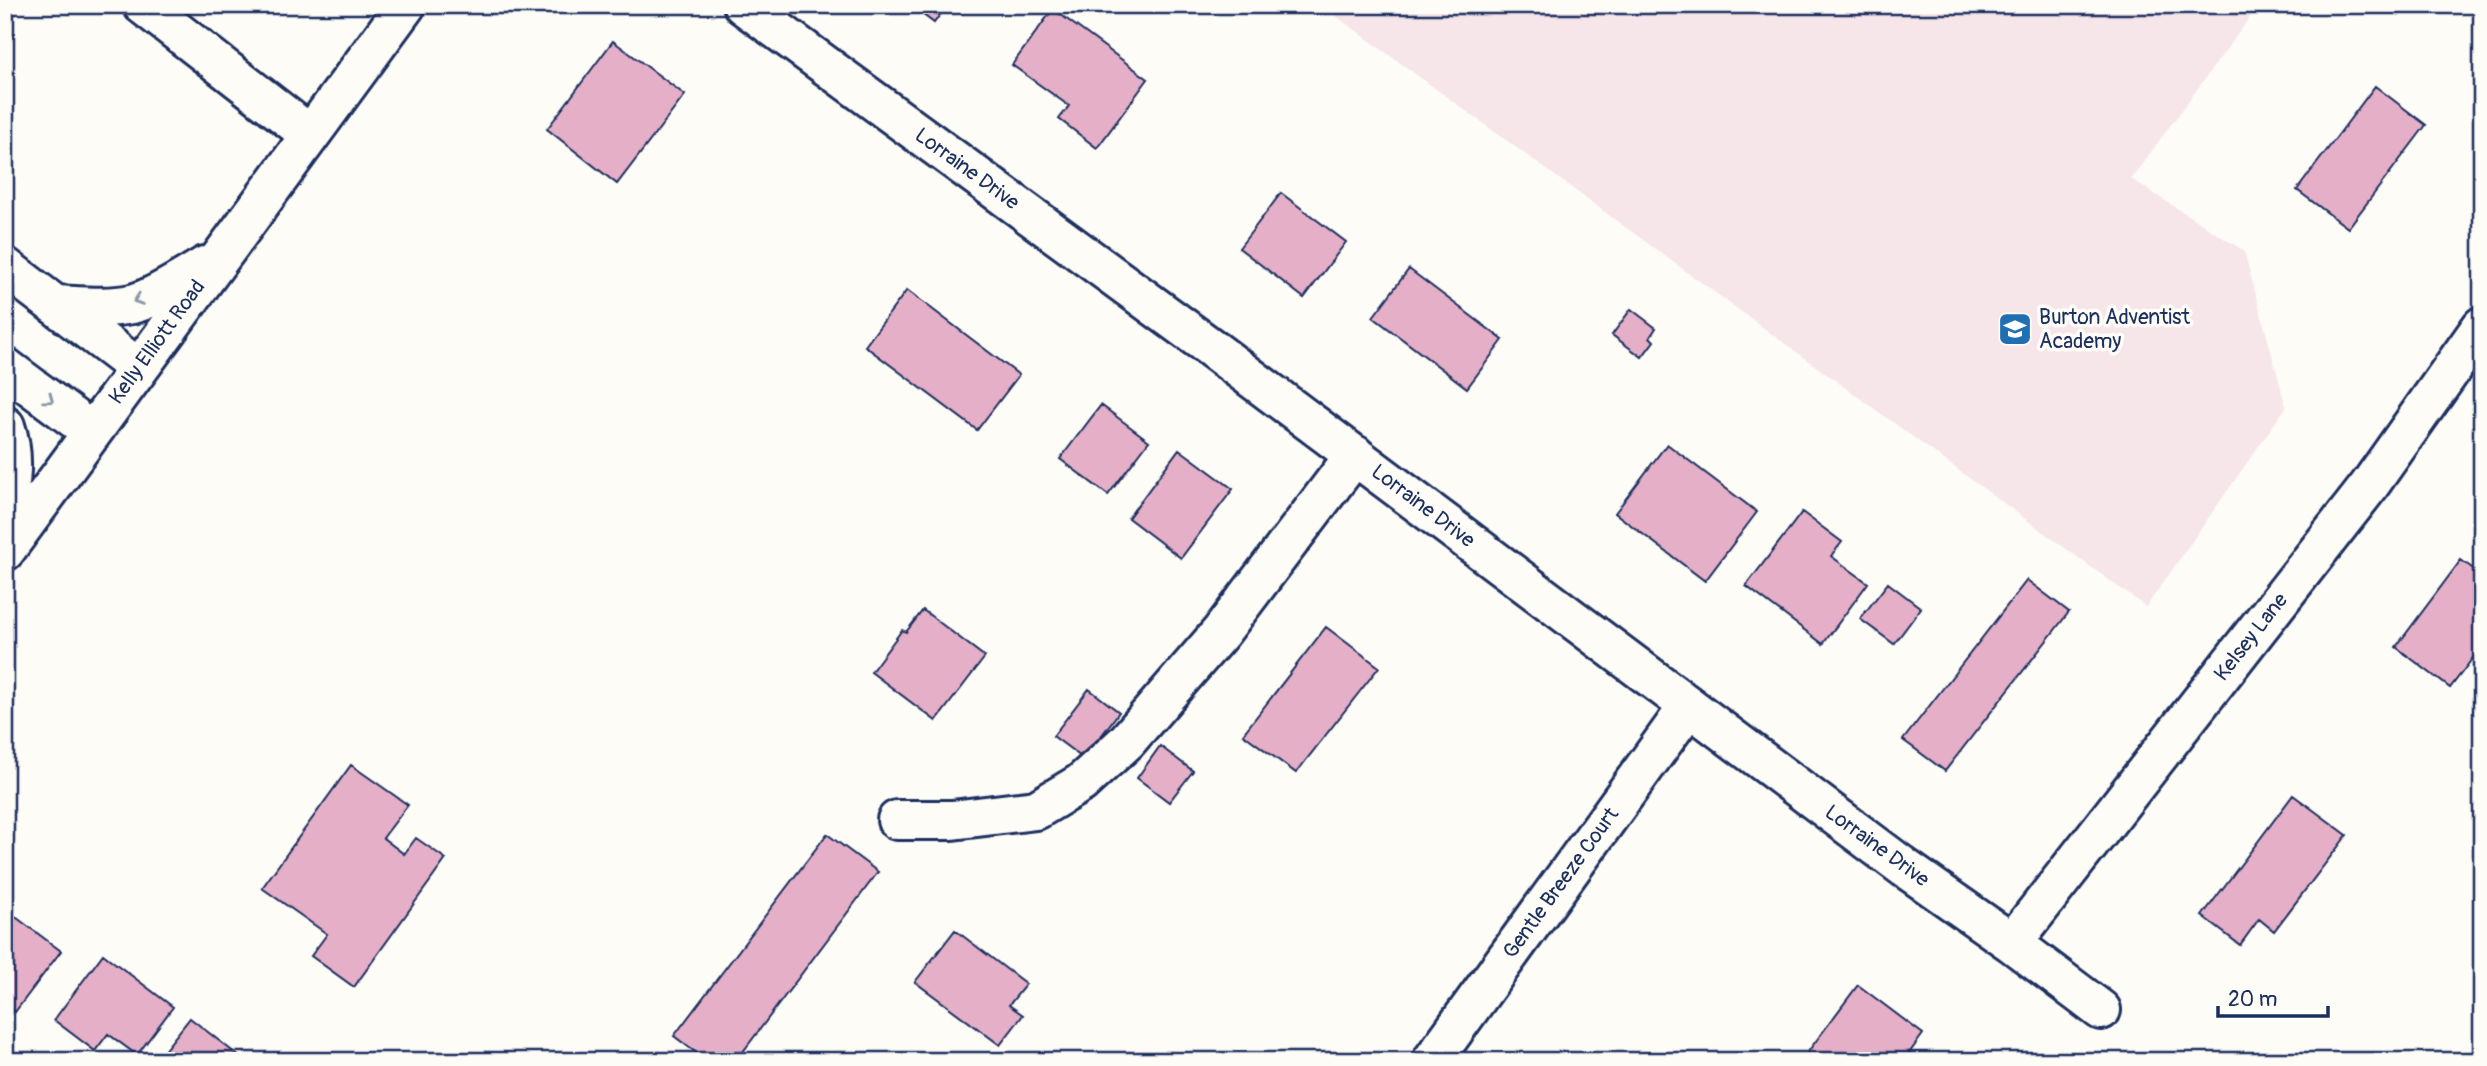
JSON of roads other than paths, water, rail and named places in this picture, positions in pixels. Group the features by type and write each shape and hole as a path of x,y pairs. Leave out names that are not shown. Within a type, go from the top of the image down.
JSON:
{"street":[{"path":"143,5 309,134"},
{"name":"Kelly Elliott Road","path":"5,551 406,5"},
{"name":"Lorraine Drive","path":"743,5 1355,455 1905,868 2101,1010"},
{"path":"55,305 133,303 182,281 219,257"},
{"path":"5,267 138,368"},
{"name":"Kelsey Lane","path":"2012,943 2369,486 2482,326"},
{"path":"5,367 92,432"},
{"path":"5,426 9,436 12,479 5,513"},
{"path":"897,820 951,820 1036,810 1080,783 1126,742 1221,632 1355,455"},
{"name":"Gentle Breeze Court","path":"1432,1061 1689,706"}],"place":[{"name":"Burton Adventist Academy","path":"2015,329"}]}
